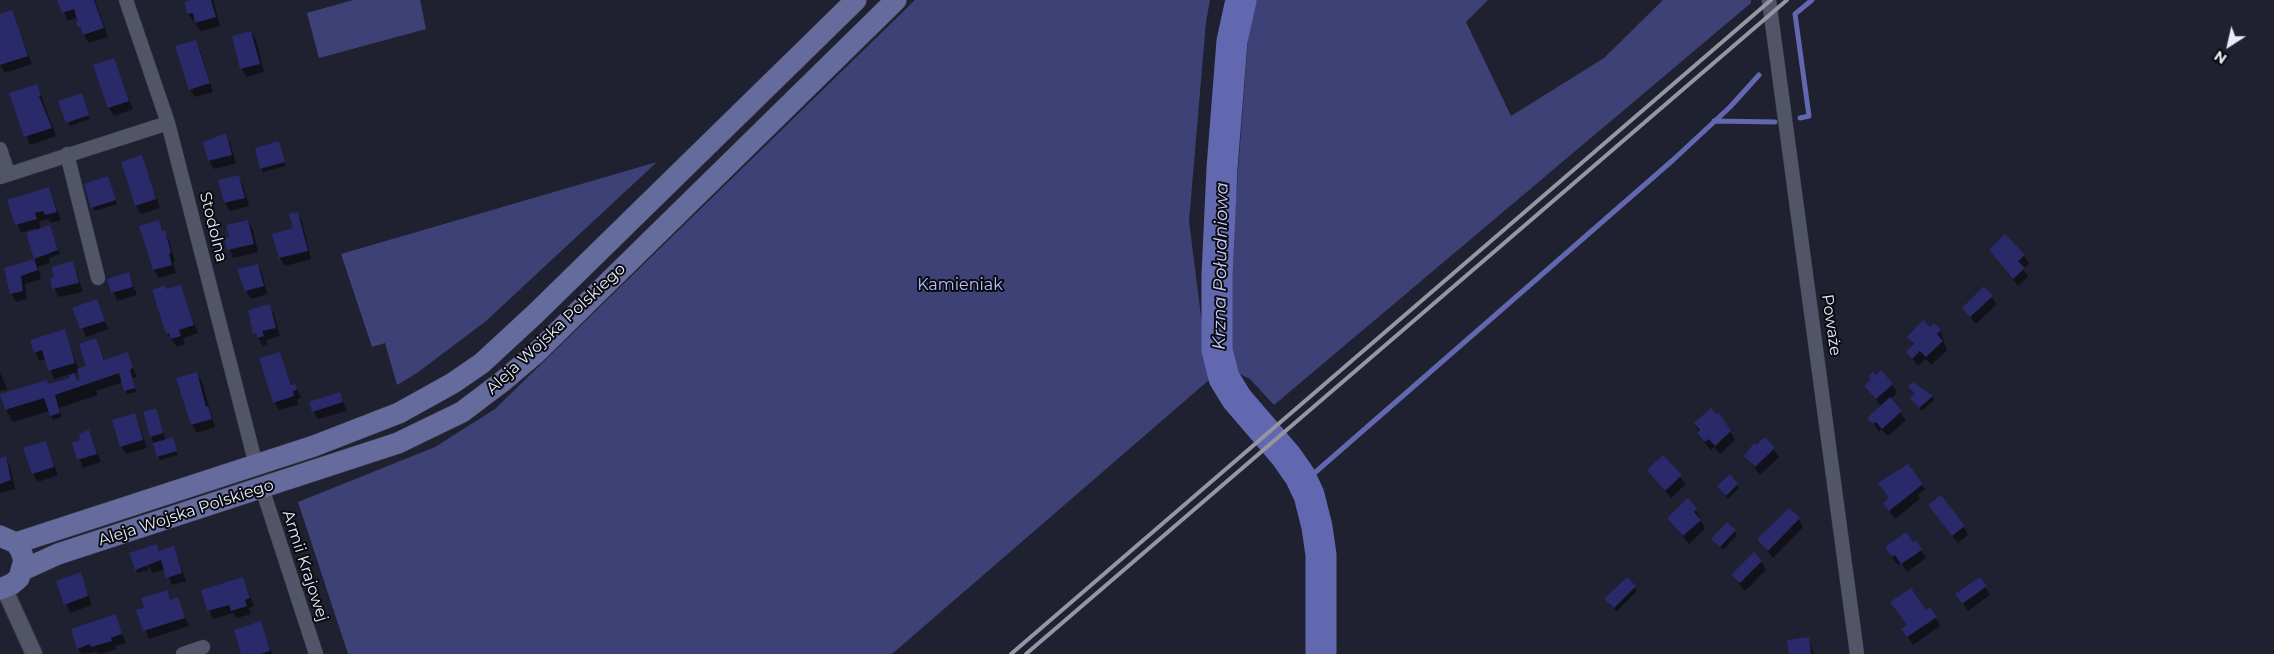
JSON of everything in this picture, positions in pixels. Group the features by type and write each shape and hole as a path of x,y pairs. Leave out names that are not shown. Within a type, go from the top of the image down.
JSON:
{"main road":[{"name":"Aleja Wojska Polskiego","path":"8,539 256,465 343,436 398,413 436,394 482,362 559,290 856,0"},
{"name":"Aleja Wojska Polskiego","path":"2,588 19,578 23,570 58,554 412,438 462,412 490,392 536,352 896,0"},
{"path":"8,539 21,551 24,560 23,570"}],"street":[{"name":"Stodolna","path":"126,0 168,123 256,465"},
{"name":"Poważe","path":"1769,1 1857,654"},
{"path":"0,149 4,175 168,123"},
{"path":"67,154 98,278"},
{"name":"Armii Krajowej","path":"262,488 316,654"},
{"path":"2,588 34,654"},
{"path":"183,654 203,647"}],"green space":[{"path":"353,0 420,0 426,29 319,58 307,13"},
{"name":"Kamieniak","path":"915,0 1210,0 1206,22 1189,221 1209,380 892,654 348,654 298,502 435,447 495,409"},
{"path":"1253,0 1488,0 1466,22 1511,116 1604,58 1663,0 1751,0 1751,3 1274,405 1250,379 1232,370 1227,317 1250,12"},
{"path":"657,162 486,321 417,373 397,385 385,343 372,347 341,254"}],"building":[{"path":"57,0 94,0 104,28 83,35 76,23 78,22 74,9 62,13"},
{"path":"190,0 211,0 216,17 195,23 193,13 187,14 185,2"},
{"path":"12,10 28,56 0,65 0,14"},
{"path":"251,31 260,64 240,69 232,36"},
{"path":"196,40 210,83 189,90 175,46"},
{"path":"114,58 129,101 108,108 93,65"},
{"path":"37,84 41,95 39,96 52,128 24,137 9,93"},
{"path":"82,93 89,115 66,123 58,101"},
{"path":"226,133 232,155 208,161 203,142"},
{"path":"279,141 285,162 260,169 255,148"},
{"path":"142,155 156,199 135,206 121,162"},
{"path":"239,175 245,198 224,203 218,180"},
{"path":"108,176 116,200 91,208 84,184"},
{"path":"49,187 57,212 45,215 43,211 35,213 37,219 15,225 7,200"},
{"path":"298,212 308,251 279,258 272,234 293,228 289,214"},
{"path":"159,220 162,231 165,230 172,265 153,270 139,226"},
{"path":"248,220 254,244 227,250 224,238 229,237 226,225"},
{"path":"50,225 58,250 34,259 26,233"},
{"path":"2005,234 2025,255 2018,261 2025,268 2013,279 1989,250"},
{"path":"34,259 38,270 21,276 23,291 10,294 4,268"},
{"path":"73,261 79,283 52,289 50,278 54,277 52,267"},
{"path":"258,264 264,286 245,291 237,269"},
{"path":"129,272 133,287 111,293 107,279"},
{"path":"165,285 166,289 181,285 194,325 179,330 181,336 171,339 169,333 166,334 152,290"},
{"path":"1984,286 1993,296 1970,317 1962,308"},
{"path":"97,299 105,321 80,329 72,308"},
{"path":"270,304 276,328 262,331 264,336 257,338 256,333 253,334 248,310"},
{"path":"1923,320 1930,327 1934,323 1941,330 1937,334 1943,341 1926,357 1920,351 1912,359 1906,352 1914,344 1907,337"},
{"path":"65,329 75,363 48,371 42,350 34,353 30,340"},
{"path":"96,338 104,360 128,352 133,368 130,370 135,388 124,391 119,373 55,395 60,413 50,416 44,398 5,410 0,394 47,380 48,384 70,378 69,375 74,373 77,381 80,380 77,369 86,366 79,344"},
{"path":"280,352 291,385 295,384 297,390 293,391 294,396 273,403 259,358"},
{"path":"1881,370 1893,384 1876,399 1864,386 1871,379 1868,376 1873,372 1876,375"},
{"path":"197,372 206,407 208,406 212,419 191,425 176,378"},
{"path":"1913,382 1933,396 1919,408 1910,398 1915,394 1908,386"},
{"path":"340,392 343,402 312,412 309,402"},
{"path":"1890,397 1902,411 1882,429 1876,422 1873,424 1867,418"},
{"path":"156,408 163,433 150,437 143,412"},
{"path":"1711,408 1717,415 1719,413 1731,431 1715,446 1709,439 1705,442 1697,433 1700,430 1694,423"},
{"path":"135,413 143,440 120,447 112,420"},
{"path":"89,430 97,454 77,460 72,443 80,440 79,434"},
{"path":"173,437 177,451 157,457 153,443"},
{"path":"1765,437 1775,448 1755,467 1744,456 1754,443 1756,445"},
{"path":"46,441 54,467 32,474 23,448"},
{"path":"1663,455 1682,475 1665,491 1647,470"},
{"path":"6,456 11,480 0,484 0,458"},
{"path":"1908,464 1923,484 1889,511 1883,503 1889,498 1878,483"},
{"path":"1730,474 1738,484 1726,496 1717,486"},
{"path":"1941,495 1965,526 1952,536 1928,505"},
{"path":"1688,498 1697,509 1694,512 1701,520 1683,536 1667,518"},
{"path":"1789,508 1800,518 1768,551 1757,539"},
{"path":"1727,522 1736,530 1720,547 1711,539"},
{"path":"1906,532 1913,542 1916,540 1922,550 1901,564 1895,555 1892,557 1885,547"},
{"path":"157,544 159,551 174,546 182,573 166,578 161,560 135,570 129,553"},
{"path":"1754,552 1762,561 1740,583 1731,575"},
{"path":"81,572 88,596 64,605 56,581"},
{"path":"243,577 250,598 245,600 247,606 231,611 229,605 207,611 201,590"},
{"path":"1627,577 1636,586 1614,608 1604,599"},
{"path":"1980,577 1987,586 1962,604 1955,594"},
{"path":"1911,588 1926,610 1930,607 1937,617 1907,637 1901,629 1907,625 1890,602"},
{"path":"167,590 170,600 178,597 185,618 143,631 136,610 144,608 141,598"},
{"path":"116,614 122,634 111,638 112,641 91,647 90,644 77,649 71,629"},
{"path":"261,621 270,651 261,654 241,654 234,630"},
{"path":"1809,637 1811,654 1789,654 1787,640"}],"waterway":[{"name":"Krzna Południowa","path":"1241,0 1232,41 1222,168 1217,275 1217,350 1224,378 1237,399 1286,456 1300,476 1309,495 1317,527 1321,555 1321,654"},
{"path":"1800,118 1809,116 1795,14 1812,0"},
{"path":"1303,483 1673,160 1730,107 1759,75"},
{"path":"1714,121 1775,122"}],"railway":[{"path":"1011,654 1771,0"},
{"path":"1026,654 1787,0"}]}
